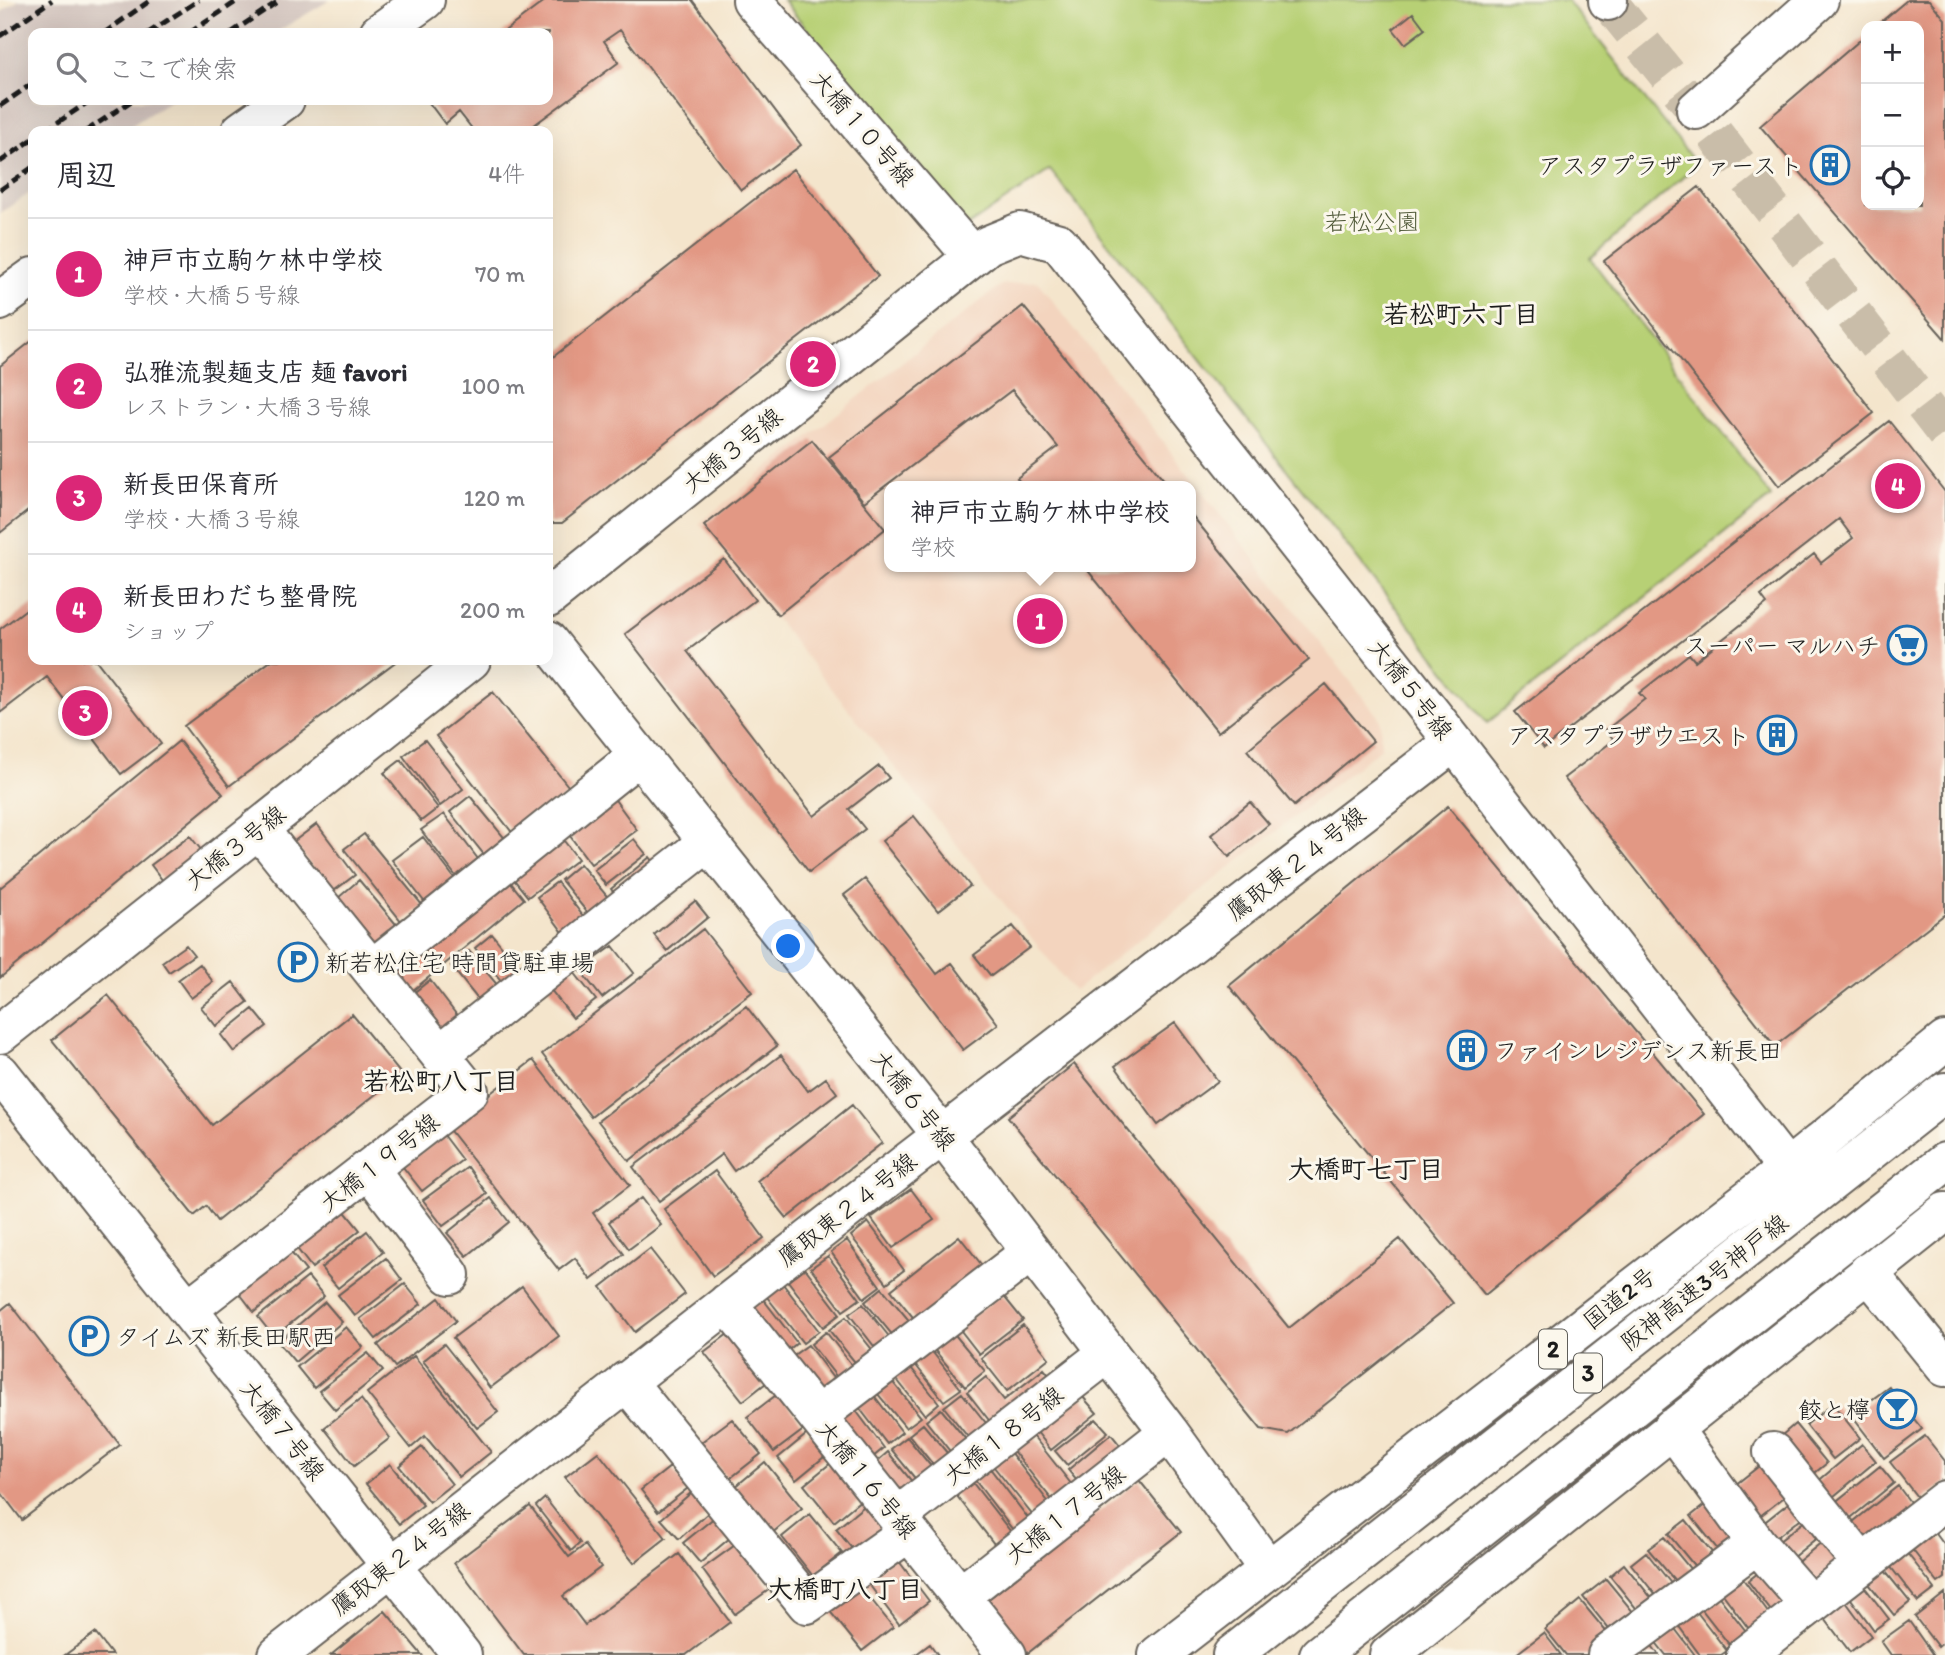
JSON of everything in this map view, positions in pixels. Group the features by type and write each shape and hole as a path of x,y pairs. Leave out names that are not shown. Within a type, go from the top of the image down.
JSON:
{"main road":[{"path":"386,28 425,0"},
{"name":"大橋１０号線","path":"752,0 973,257"},
{"path":"1696,110 1819,0"},
{"path":"248,126 278,105"},
{"name":"大橋３号線","path":"553,594 988,245 1020,232"},
{"name":"大橋５号線","path":"1020,232 1059,243 1787,1169"},
{"path":"0,301 28,281"},
{"name":"大橋６号線","path":"553,647 942,1135 1169,1432 1268,1569"},
{"name":"大橋３号線","path":"0,1034 465,665"},
{"name":"鷹取東２４号線","path":"278,1655 942,1135 1454,743"},
{"path":"372,969 639,755"},
{"name":"大橋１９号線","path":"188,1310 469,1091 258,828"},
{"path":"440,1054 708,842"},
{"name":"国道2号","path":"1158,1655 1787,1169 1945,1041"},
{"name":"大橋７号線","path":"0,1073 461,1655"},
{"name":"阪神高速3号神戸線","path":"1232,1655 1945,1092"},
{"name":"3","path":"1319,1655 1945,1162"},
{"path":"369,1169 450,1275"},
{"path":"1389,1655 1945,1212"},
{"path":"817,1416 1031,1252"},
{"path":"1868,1272 1945,1367"},
{"name":"大橋１６号線","path":"727,1303 1007,1655"},
{"name":"大橋１８号線","path":"626,1381 807,1604 1108,1353"},
{"path":"1672,1429 1758,1544 1810,1605"},
{"name":"大橋１７号線","path":"960,1596 1169,1432"},
{"path":"1773,1452 1862,1564"},
{"path":"1746,1655 1945,1500"},
{"path":"1607,1655 1758,1544"}],"shaded area":[{"path":"19,0 330,0 283,28 28,28 28,105 163,105 131,126 28,126 28,194 0,213 0,13"},
{"path":"1037,281 1194,481 884,481 884,572 1196,572 1196,484 1380,719 1381,748 1074,991 699,523 1001,285"}],"green space":[{"name":"若松公園","path":"783,0 1567,0 1697,165 1590,258 1771,497 1487,723 1050,170 968,226"}],"building":[{"path":"546,0 692,0 801,145 741,190 620,30 604,41 619,62 533,126 470,126 459,112 445,124 431,105 553,105 553,28 509,28"},
{"name":"アスタプラザファースト","path":"1907,0 1929,0 1945,19 1945,339 1760,126 1861,39 1861,210 1924,210 1924,21 1882,21"},
{"path":"1413,13 1425,29 1405,44 1393,29"},
{"path":"793,169 878,276 562,523 553,523 553,357"},
{"path":"1699,187 1874,413 1779,486 1604,261"},
{"path":"1023,306 1165,481 1019,481 1017,478 1058,447 1012,390 892,481 884,481 884,487 864,502 829,457"},
{"path":"28,344 28,511 0,533 0,366"},
{"name":"アスタプラザウエスト","path":"1889,421 1945,492 1945,914 1775,1046 1564,778 1614,740 1606,730 1645,699 1639,693 1689,654 1695,661 1767,604 1761,596 1814,554 1821,563 1853,538 1839,519 1544,748 1515,712"},
{"path":"812,440 884,530 778,615 704,526"},
{"path":"1196,520 1309,660 1218,732 1089,572 1196,572"},
{"path":"724,559 755,600 687,651 814,816 879,766 889,778 849,809 865,829 809,872 625,634"},
{"path":"28,608 28,665 100,665 161,744 121,774 47,677 0,713 0,629"},
{"path":"265,665 391,665 229,786 184,726"},
{"path":"1326,684 1373,741 1294,806 1247,750"},
{"path":"493,692 572,791 515,836 436,736"},
{"path":"425,740 463,789 440,806 403,756"},
{"path":"179,741 223,794 0,978 0,888"},
{"path":"401,760 438,808 421,821 384,773"},
{"path":"470,796 507,841 486,857 450,812"},
{"path":"613,797 637,830 591,864 567,832"},
{"path":"1250,802 1269,824 1229,857 1211,835"},
{"name":"ファインレジデンス新長田","path":"1448,806 1704,1114 1485,1295 1229,986"},
{"path":"444,814 481,863 458,879 421,830"},
{"path":"914,816 970,886 938,911 882,841"},
{"path":"317,824 355,875 331,893 293,842"},
{"path":"364,834 423,906 402,922 344,849"},
{"path":"190,836 202,851 163,881 151,865"},
{"path":"423,837 461,887 430,909 392,860"},
{"path":"561,837 578,859 528,897 511,876"},
{"path":"634,839 646,854 606,885 594,870"},
{"path":"650,857 660,870 620,901 611,889"},
{"path":"580,864 611,901 591,917 561,880"},
{"path":"506,877 524,899 412,991 393,968"},
{"path":"865,879 937,974 952,963 998,1024 963,1050 844,895"},
{"path":"359,880 400,929 379,947 338,898"},
{"path":"557,882 586,920 565,935 537,897"},
{"path":"695,901 708,917 667,951 654,935"},
{"path":"1013,926 1030,947 991,976 974,955"},
{"path":"703,929 752,992 591,1117 542,1054"},
{"path":"492,934 520,969 503,983 475,948"},
{"path":"186,945 194,955 169,972 162,962"},
{"path":"613,946 634,973 602,998 580,970"},
{"path":"469,951 499,987 480,1002 451,966"},
{"path":"200,964 213,982 191,998 178,980"},
{"path":"570,967 596,1000 573,1018 547,985"},
{"path":"430,980 462,1022 442,1037 411,995"},
{"path":"233,982 248,1002 216,1026 201,1007"},
{"path":"108,995 212,1125 352,1014 401,1074 217,1221 206,1206 194,1216 52,1040"},
{"path":"746,1006 777,1046 629,1161 598,1121"},
{"path":"253,1009 267,1026 234,1052 221,1035"},
{"path":"1175,1023 1218,1081 1158,1125 1115,1066"},
{"path":"781,1055 808,1091 826,1078 837,1093 734,1171 722,1154 659,1201 633,1167"},
{"path":"533,1060 630,1185 593,1213 624,1254 591,1280 575,1258 559,1270 447,1127"},
{"path":"1074,1064 1289,1328 1400,1239 1453,1303 1288,1434 1261,1429 1008,1117"},
{"path":"852,1105 882,1143 787,1218 757,1181"},
{"path":"443,1135 462,1160 422,1191 403,1167"},
{"path":"468,1167 487,1194 443,1226 423,1200"},
{"path":"715,1171 764,1238 713,1276 664,1209"},
{"path":"911,1189 934,1220 893,1248 871,1218"},
{"path":"491,1198 509,1222 467,1256 447,1233"},
{"path":"641,1198 661,1225 629,1249 609,1222"},
{"path":"342,1208 360,1230 312,1268 295,1246"},
{"path":"868,1222 904,1270 887,1283 851,1236"},
{"path":"367,1231 383,1252 338,1288 321,1268"},
{"path":"959,1236 988,1273 920,1326 891,1290"},
{"path":"847,1240 880,1286 864,1298 831,1252"},
{"path":"650,1249 685,1294 635,1332 601,1287"},
{"path":"289,1250 306,1271 254,1312 238,1291"},
{"path":"828,1256 860,1299 843,1311 811,1268"},
{"path":"386,1258 402,1280 355,1316 338,1295"},
{"path":"805,1268 840,1314 823,1327 788,1281"},
{"path":"308,1277 324,1296 274,1337 258,1317"},
{"path":"405,1284 421,1304 376,1339 360,1319"},
{"path":"783,1284 819,1331 803,1343 767,1297"},
{"path":"522,1286 559,1336 490,1388 453,1338"},
{"path":"882,1288 917,1330 899,1343 865,1302"},
{"path":"1002,1294 1023,1320 979,1354 958,1327"},
{"path":"439,1298 456,1321 395,1367 378,1345"},
{"path":"763,1299 797,1343 781,1356 747,1311"},
{"path":"325,1302 342,1322 295,1362 278,1342"},
{"path":"10,1303 120,1445 22,1520 0,1491 0,1311"},
{"path":"863,1304 895,1344 881,1355 849,1314"},
{"path":"846,1317 878,1357 862,1371 829,1330"},
{"path":"1023,1325 1049,1358 1007,1391 981,1358"},
{"path":"346,1327 363,1347 314,1388 297,1367"},
{"path":"951,1330 985,1371 965,1387 931,1346"},
{"path":"732,1331 771,1379 743,1401 704,1352"},
{"path":"826,1332 858,1373 843,1385 811,1344"},
{"path":"444,1344 498,1412 477,1428 423,1361"},
{"path":"808,1345 839,1386 818,1401 787,1360"},
{"path":"927,1345 961,1389 944,1401 910,1358"},
{"path":"368,1353 383,1371 335,1410 319,1391"},
{"path":"414,1356 491,1452 459,1477 425,1436 411,1448 367,1393"},
{"path":"904,1359 939,1403 925,1415 890,1371"},
{"path":"1044,1369 1059,1387 999,1433 967,1392 986,1377 1004,1400"},
{"path":"887,1375 921,1417 906,1428 872,1387"},
{"path":"1889,1387 1922,1429 1884,1458 1851,1415"},
{"path":"869,1389 902,1432 887,1444 854,1401"},
{"path":"779,1393 806,1428 774,1452 747,1417"},
{"path":"962,1393 994,1433 976,1447 944,1407"},
{"path":"1082,1396 1097,1413 1051,1450 1037,1432"},
{"path":"361,1399 390,1438 354,1466 324,1428"},
{"path":"851,1404 884,1448 867,1462 833,1417"},
{"path":"1833,1404 1860,1438 1833,1459 1806,1425"},
{"path":"941,1409 973,1448 957,1460 926,1421"},
{"path":"732,1419 761,1454 728,1480 700,1443"},
{"path":"1096,1419 1108,1432 1067,1465 1055,1451"},
{"path":"923,1424 953,1460 939,1472 909,1435"},
{"path":"1795,1424 1827,1463 1806,1480 1774,1442"},
{"path":"812,1430 830,1452 796,1480 778,1458"},
{"path":"1030,1432 1076,1490 1057,1506 1010,1447"},
{"path":"1111,1434 1124,1450 1081,1486 1068,1470"},
{"path":"1925,1436 1945,1461 1945,1483 1921,1502 1890,1462"},
{"path":"907,1437 934,1470 918,1482 891,1449"},
{"path":"1862,1444 1876,1461 1828,1501 1815,1484"},
{"path":"422,1447 452,1484 429,1502 399,1466"},
{"path":"1007,1448 1050,1504 1034,1517 990,1462"},
{"path":"598,1452 666,1538 634,1563 565,1477"},
{"path":"888,1452 918,1489 901,1502 873,1465"},
{"path":"765,1462 802,1508 771,1534 734,1488"},
{"path":"832,1462 862,1499 834,1522 804,1485"},
{"path":"986,1463 1031,1522 1016,1534 971,1475"},
{"path":"1763,1463 1788,1494 1755,1520 1730,1489"},
{"path":"390,1464 423,1505 399,1524 366,1484"},
{"path":"1880,1466 1894,1483 1842,1525 1828,1508"},
{"path":"670,1467 688,1488 658,1512 641,1490"},
{"path":"969,1478 1014,1536 998,1549 953,1491"},
{"path":"1139,1480 1181,1532 1028,1653 986,1601"},
{"path":"1898,1486 1916,1510 1862,1553 1843,1530"},
{"path":"692,1492 709,1512 679,1539 661,1519"},
{"path":"1796,1497 1809,1512 1768,1544 1756,1529"},
{"path":"545,1498 580,1543 571,1551 536,1506"},
{"path":"1711,1500 1744,1540 1723,1556 1691,1516"},
{"path":"868,1503 886,1526 854,1551 836,1529"},
{"path":"530,1506 569,1557 585,1545 601,1567 563,1596 585,1625 679,1554 730,1622 686,1655 524,1655 454,1563"},
{"path":"810,1514 842,1553 813,1576 782,1537"},
{"path":"1811,1516 1824,1532 1787,1562 1773,1546"},
{"path":"715,1517 731,1537 700,1563 683,1543"},
{"path":"1686,1520 1719,1561 1702,1575 1668,1534"},
{"path":"1931,1527 1945,1546 1945,1578 1938,1583 1908,1544"},
{"path":"1664,1537 1697,1577 1682,1589 1648,1549"},
{"path":"1828,1537 1846,1559 1811,1587 1794,1565"},
{"path":"738,1543 770,1589 735,1614 702,1569"},
{"path":"1900,1544 1935,1589 1918,1602 1883,1557"},
{"path":"1646,1552 1677,1591 1662,1603 1631,1564"},
{"path":"895,1556 929,1601 899,1624 865,1579"},
{"path":"1877,1561 1910,1602 1894,1615 1861,1574"},
{"path":"1624,1564 1658,1606 1644,1618 1610,1576"},
{"path":"1768,1565 1795,1601 1775,1616 1748,1581"},
{"path":"1740,1575 1772,1618 1752,1633 1720,1590"},
{"path":"1857,1577 1889,1619 1874,1630 1843,1588"},
{"path":"1606,1579 1639,1619 1616,1638 1583,1597"},
{"path":"859,1584 893,1627 862,1651 828,1609"},
{"path":"1713,1589 1749,1635 1732,1648 1696,1602"},
{"path":"1838,1591 1871,1636 1850,1652 1816,1607"},
{"path":"1945,1593 1945,1641 1938,1647 1915,1617"},
{"path":"1580,1600 1614,1641 1596,1655 1566,1655 1545,1629"},
{"path":"1693,1607 1727,1651 1721,1655 1700,1655 1675,1621"},
{"path":"385,1611 422,1655 331,1655"},
{"path":"1669,1621 1695,1655 1666,1655 1650,1635"},
{"path":"1909,1621 1933,1655 1891,1655 1881,1641"},
{"path":"95,1633 112,1655 65,1655"},
{"path":"1544,1633 1561,1655 1515,1655"},
{"path":"1646,1638 1659,1655 1636,1655"},
{"path":"930,1644 938,1655 915,1655"}],"tunnel":[{"path":"1608,1 1696,110 1945,433"}],"railway":[{"path":"0,36 52,0"},
{"path":"111,28 151,0"},
{"path":"156,28 199,0"},
{"path":"197,28 239,0"},
{"path":"238,28 280,0"},
{"path":"0,106 28,86"},
{"path":"52,126 84,105"},
{"path":"94,126 125,105"},
{"path":"0,162 28,142"},
{"path":"0,190 28,170"}],"place":[{"name":"アスタプラザファースト","path":"1830,165"},
{"name":"弘雅流製麺支店 麺 favori","path":"813,364"},
{"name":"新長田わだち整骨院","path":"1898,486"},
{"name":"神戸市立駒ケ林中学校","path":"1040,621"},
{"name":"スーパー マルハチ","path":"1907,645"},
{"name":"新長田保育所","path":"85,713"},
{"name":"アスタプラザウエスト","path":"1777,735"},
{"name":"新若松住宅 時間貸駐車場","path":"298,962"},
{"name":"ファインレジデンス新長田","path":"1467,1050"},
{"name":"タイムズ 新長田駅西","path":"89,1336"},
{"name":"餃と檸","path":"1897,1409"}],"district":[{"name":"若松町六丁目","path":"1461,314"},
{"name":"若松町八丁目","path":"441,1081"},
{"name":"大橋町七丁目","path":"1366,1169"},
{"name":"大橋町八丁目","path":"845,1589"}]}
